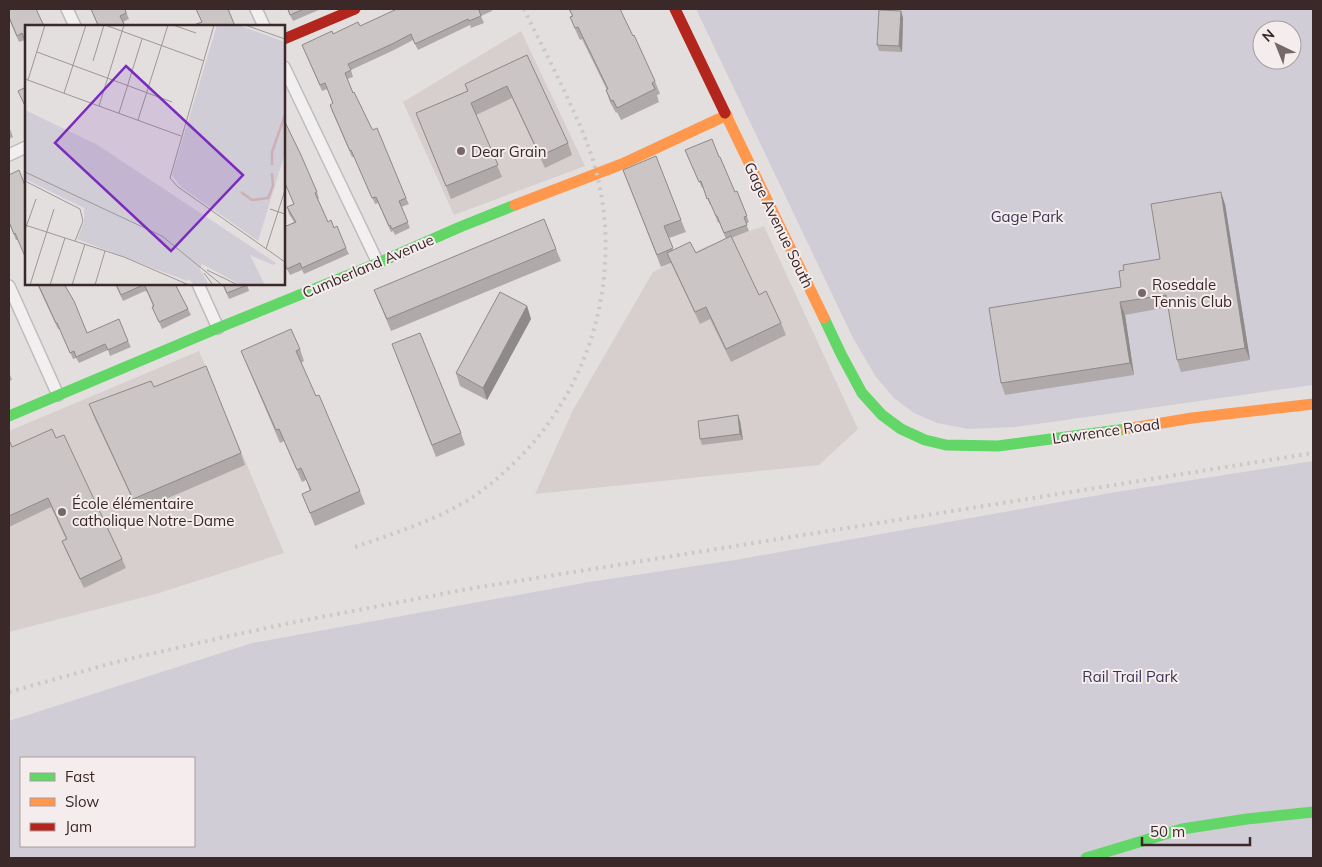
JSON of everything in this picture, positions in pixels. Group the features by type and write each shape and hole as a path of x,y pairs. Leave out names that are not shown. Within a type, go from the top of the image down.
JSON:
{"street":[{"path":"67,9 75,25"},
{"path":"256,9 264,25"},
{"path":"285,39 355,9"},
{"name":"Gage Avenue South","path":"675,9 862,394 882,415 901,428"},
{"path":"285,69 378,263"},
{"name":"Cumberland Avenue","path":"9,416 378,263 460,227 622,164 727,115"},
{"path":"9,155 25,147"},
{"path":"198,285 218,328"},
{"path":"9,286 58,395"},
{"name":"Lawrence Road","path":"901,428 926,440 946,446 998,446 1192,418 1313,404"},
{"path":"1086,858 1182,829 1247,819 1313,812"}],"shaded area":[{"path":"521,31 585,166 454,215 403,102"},
{"path":"764,226 858,429 819,465 535,494 573,410 653,272 707,246"},
{"path":"199,351 284,553 156,594 9,632 9,431"}],"green space":[{"name":"Gage Park","path":"696,9 1313,9 1313,385 1016,427 968,429 937,423 914,413 895,399 876,377 853,338"},
{"name":"Rail Trail Park","path":"1313,461 1313,858 9,858 9,721 252,643 589,582 735,560 1116,492"}],"building":[{"path":"9,9 36,9 44,25 25,25 25,40 22,33 17,36 9,17"},
{"path":"91,9 125,9 126,13 120,16 124,25 98,25"},
{"path":"196,9 228,9 235,25 194,25 202,22"},
{"path":"288,9 304,9 290,15"},
{"path":"397,9 481,9 479,10 481,16 469,21 468,19 415,44 411,34 348,64 351,70 345,73 353,93 373,130 377,128 406,198 399,201 408,222 392,229 376,197 372,198 330,105 333,103 325,83 320,85 302,45 332,31 333,34 358,22 360,26"},
{"path":"569,9 620,9 655,81 652,83 655,89 617,108 613,100 611,101 606,90 608,89 578,27 575,28 570,17 573,16"},
{"path":"879,10 901,11 899,46 877,45"},
{"path":"527,55 568,143 540,156 507,86 471,103 498,165 446,186 416,113 468,91 465,84"},
{"path":"25,88 25,106 18,91"},
{"path":"285,122 317,192 315,193 328,222 331,220 334,228 337,226 346,248 302,268 300,263 287,269 285,264 285,227 296,222 287,207 294,204 285,183"},
{"path":"712,139 747,216 744,217 747,225 724,233 685,150"},
{"path":"656,156 681,220 664,226 673,248 657,255 623,170"},
{"path":"19,170 25,185 25,257 9,222 9,175"},
{"path":"1221,192 1245,348 1177,360 1166,295 1120,302 1130,363 1001,383 989,308 1121,287 1119,271 1124,270 1123,265 1160,259 1151,204"},
{"path":"544,219 556,249 387,319 374,290"},
{"path":"731,236 759,295 766,291 781,323 726,349 706,307 695,312 667,253 690,242 696,253"},
{"path":"38,285 65,285 74,301 87,333 119,319 128,341 108,350 105,344 76,357 74,351 70,353"},
{"path":"116,285 143,285 121,295"},
{"path":"143,285 176,285 188,309 159,322"},
{"path":"223,285 247,285 227,293"},
{"path":"500,292 527,306 483,388 456,373"},
{"path":"291,329 300,349 296,351 316,396 319,395 360,491 310,513 302,494 311,490 301,468 297,470 279,429 276,430 241,351"},
{"path":"420,333 461,433 432,445 392,344"},
{"path":"206,366 241,453 133,499 89,404 151,381 154,387"},
{"path":"738,415 740,434 700,439 698,421"},
{"path":"52,429 56,438 64,435 122,559 80,579 62,541 67,539 48,498 9,516 9,440 12,447"}],"railway":[{"path":"355,547 445,513 473,497 517,460 543,431 565,398 582,363 595,326 603,288 606,249 603,210 596,171 578,120 524,9"},
{"path":"9,692 116,662 220,638 468,589 1313,453"}],"traffic: fast":[{"path":"9,416 515,205"},
{"path":"824,318 862,393 882,415 901,429 925,440 946,445 998,446 1126,429"},
{"path":"1086,858 1182,829 1247,819 1313,812"}],"traffic: slow":[{"path":"725,113 824,318"},
{"path":"515,205 622,164 727,115"},
{"path":"1126,429 1192,418 1313,404"}],"traffic: jam":[{"path":"285,39 355,9"},
{"path":"675,9 725,113"}],"place":[{"name":"Dear Grain","path":"461,151"},
{"name":"Rosedale Tennis Club","path":"1142,293"},
{"name":"École élémentaire catholique Notre-Dame","path":"62,512"}]}
